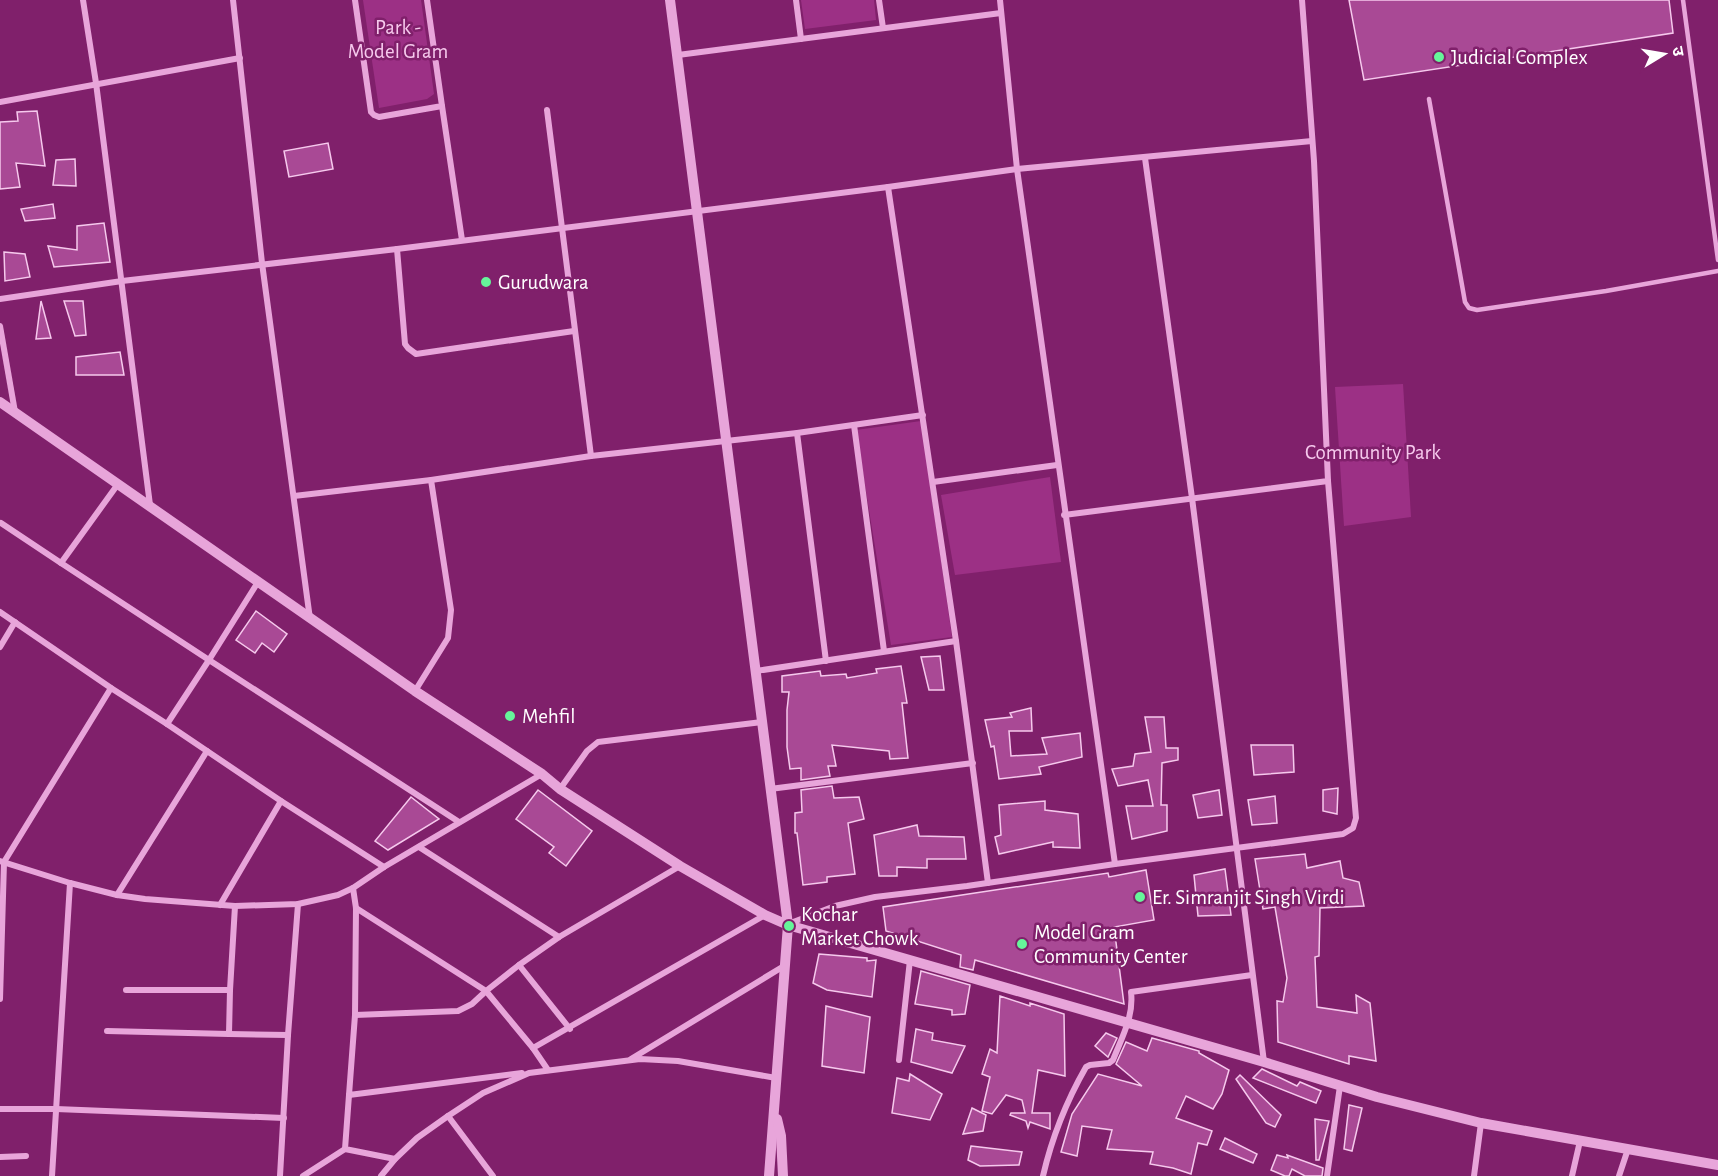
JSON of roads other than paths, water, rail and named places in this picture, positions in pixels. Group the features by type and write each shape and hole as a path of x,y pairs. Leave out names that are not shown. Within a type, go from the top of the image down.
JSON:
{"street":[{"path":"83,0 96,83 150,505"},
{"path":"233,0 262,263 310,619"},
{"path":"355,0 370,106 374,116 442,106"},
{"path":"427,0 462,240"},
{"path":"670,0 788,925 769,1176"},
{"path":"796,0 801,39"},
{"path":"879,0 883,28"},
{"path":"1000,0 1017,169 1115,864"},
{"path":"788,925 835,906 865,899 1343,834 1353,828 1356,818 1328,481 1312,141 1302,0"},
{"path":"678,55 1001,13"},
{"path":"0,102 240,58"},
{"path":"548,110 591,456"},
{"path":"0,299 262,263 397,249 1017,169 1312,141"},
{"path":"1145,158 1192,498 1264,1062"},
{"path":"888,187 957,641 988,883"},
{"path":"397,249 405,344 416,354 574,331"},
{"path":"0,327 15,412"},
{"path":"0,402 310,619 542,774 560,789 680,866 765,915 788,925 1340,1086 1481,1123 1718,1166"},
{"path":"294,496 923,415"},
{"path":"854,425 884,651"},
{"path":"797,433 826,661"},
{"path":"933,482 1057,465"},
{"path":"415,691 448,638 450,627 451,610 431,480"},
{"path":"1064,515 1328,481"},
{"path":"61,563 118,484"},
{"path":"1,523 459,822"},
{"path":"167,724 258,582"},
{"path":"0,612 281,801 384,867"},
{"path":"0,647 15,622"},
{"path":"756,671 957,641"},
{"path":"0,999 2,861 111,688"},
{"path":"560,789 587,751 598,742 762,722"},
{"path":"117,895 207,751"},
{"path":"770,789 973,763"},
{"path":"2,861 70,883 117,895 235,906 298,904 338,895 353,888 384,867 542,774"},
{"path":"220,905 281,801"},
{"path":"419,847 559,937"},
{"path":"354,1015 458,1011 472,1004 519,965 559,937 680,866"},
{"path":"52,1176 70,883"},
{"path":"345,1149 354,1015 356,908 353,888"},
{"path":"280,1176 298,904"},
{"path":"229,1034 235,906"},
{"path":"356,908 486,991 548,1070"},
{"path":"533,1048 570,1029 765,915"},
{"path":"898,1060 910,960"},
{"path":"519,965 570,1029"},
{"path":"628,1061 785,966"},
{"path":"1044,1176 1058,1126 1086,1067 1109,1064 1113,1060 1132,1009 1131,992 1252,975"},
{"path":"126,990 230,990"},
{"path":"107,1030 288,1035"},
{"path":"349,1095 628,1061 678,1061 776,1078"},
{"path":"381,1176 417,1138 448,1116 483,1093 529,1072"},
{"path":"1328,1176 1340,1086"},
{"path":"774,1107 781,1136 783,1176"},
{"path":"0,1110 284,1118"},
{"path":"448,1116 493,1176"},
{"path":"1474,1176 1481,1123"},
{"path":"1572,1176 1580,1141"},
{"path":"303,1176 345,1149 395,1159"},
{"path":"1619,1176 1628,1149"},
{"path":"0,1156 26,1156"}],"lane":[{"path":"1683,0 1718,260"},
{"path":"1429,99 1466,302 1469,308 1477,310 1606,291 1718,271"}],"place":[{"name":"Judicial Complex","path":"1439,57"},
{"name":"Gurudwara","path":"486,282"},
{"name":"Mehfil","path":"510,716"},
{"name":"Er. Simranjit Singh Virdi","path":"1140,897"},
{"name":"Kochar Market Chowk","path":"789,926"},
{"name":"Model Gram Community Center","path":"1022,944"}],"park label":[{"name":"Park - Model Gram","path":"398,39"},
{"name":"Community Park","path":"1373,452"}]}
